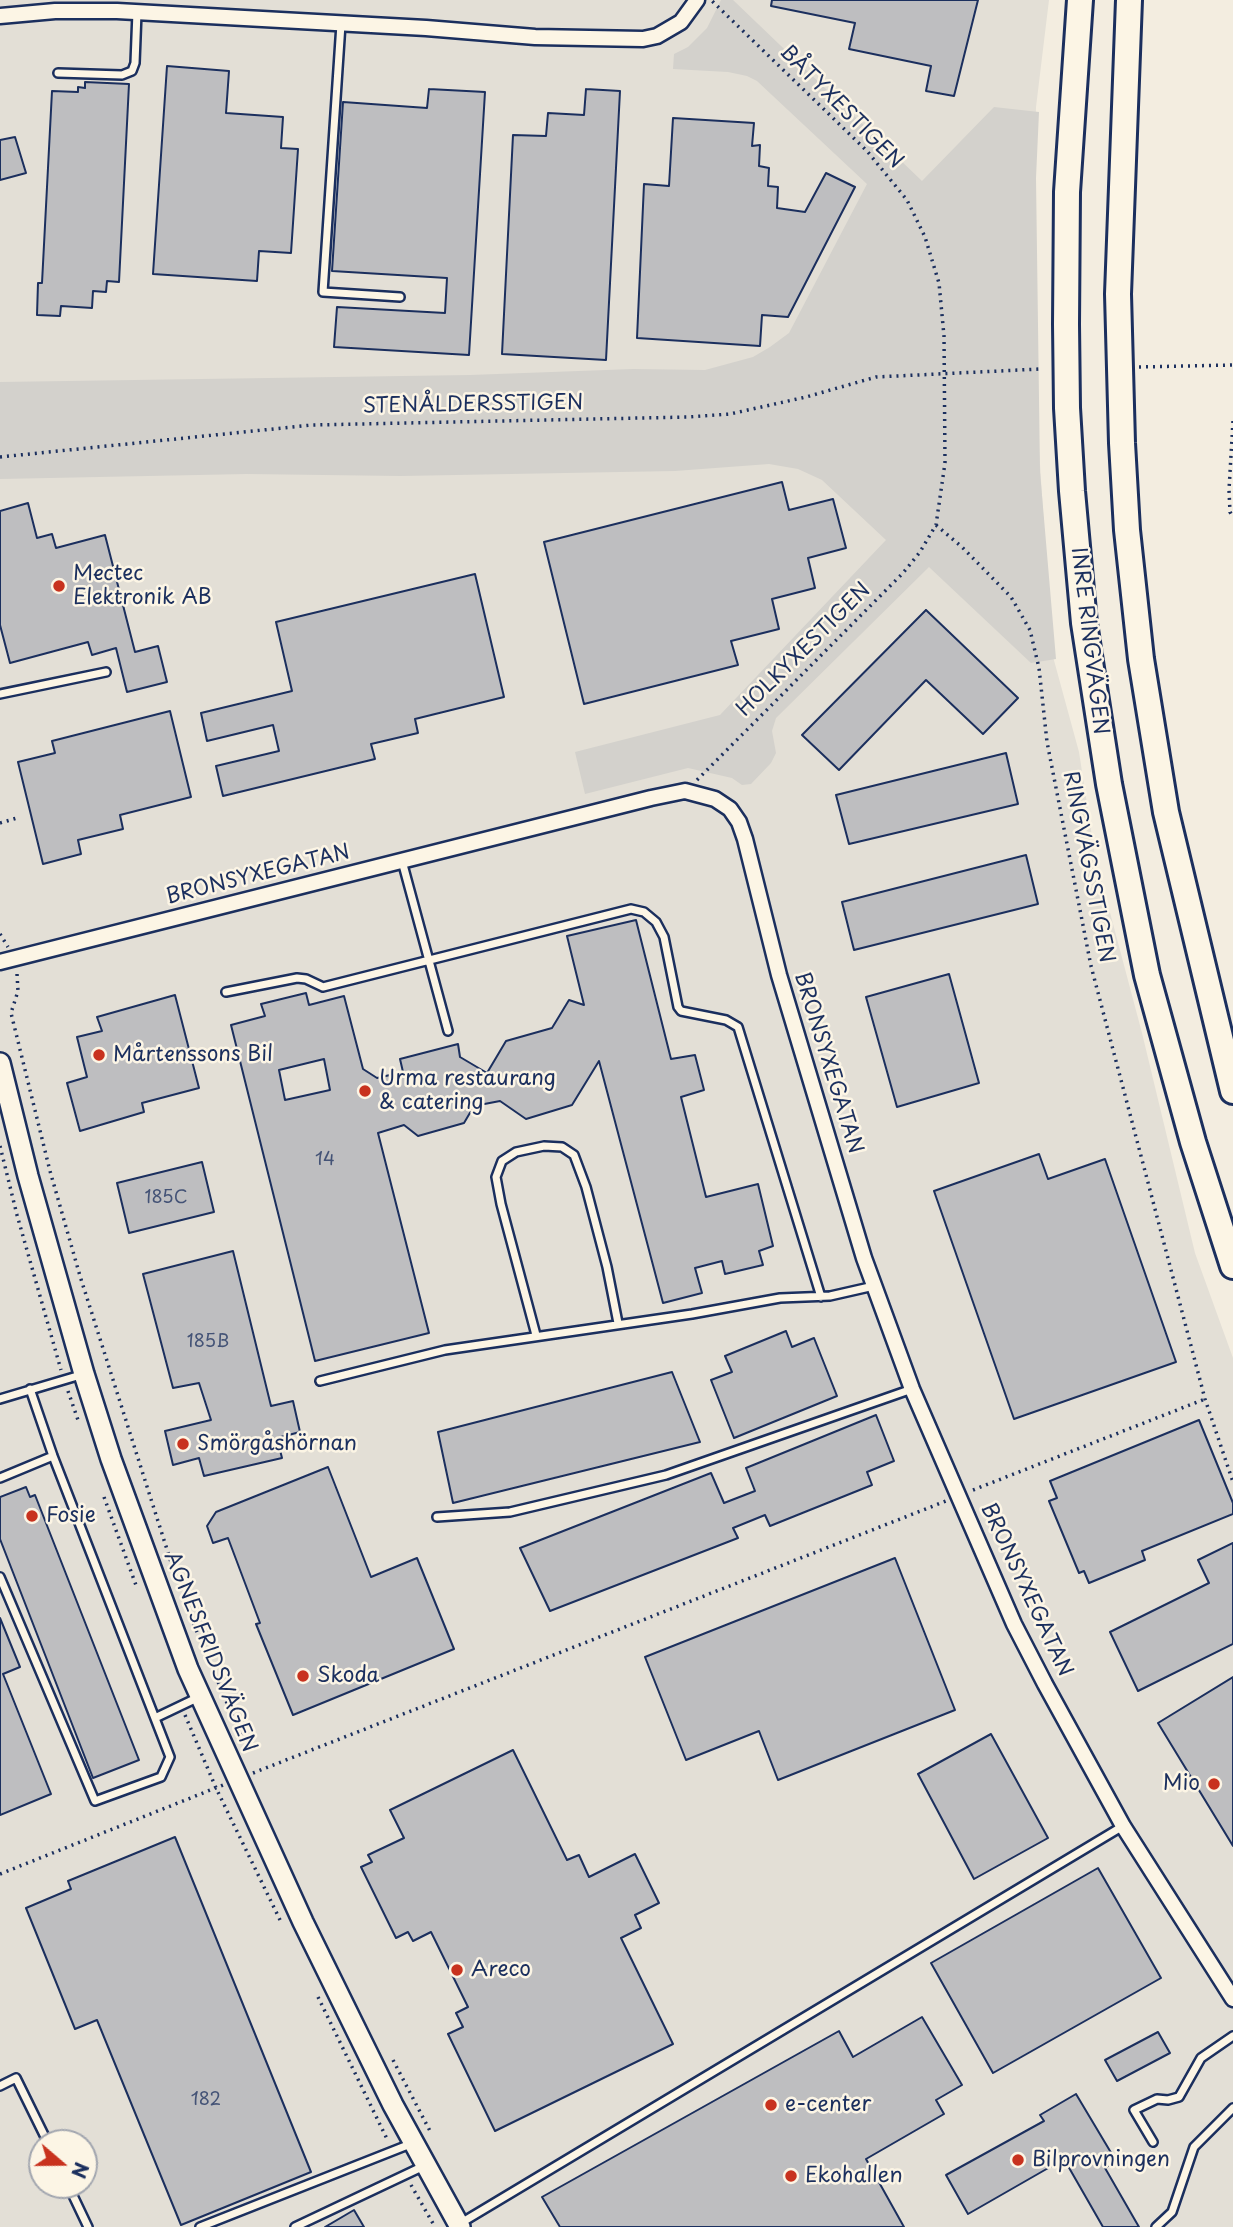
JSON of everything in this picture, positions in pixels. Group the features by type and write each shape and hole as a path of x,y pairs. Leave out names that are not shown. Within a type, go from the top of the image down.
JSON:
{"highway":[{"name":"INRE RINGVÄGEN","path":"1080,0 1067,192 1066,324 1067,408 1084,623 1109,785 1147,975 1189,1130 1233,1266"},
{"path":"1129,0 1118,294 1127,530 1142,659 1166,812 1233,1091"}],"main road":[{"name":"AGNESFRIDSVÄGEN","path":"0,1063 35,1203 84,1374 111,1459 167,1614 303,1922 414,2143 460,2226"}],"street":[{"path":"0,16 55,11 137,12 426,28 535,37 643,39 657,36 681,22 697,0"},
{"name":"BRONSYXEGATAN","path":"6,961 611,807 685,791 715,799 730,809 739,822 779,975 864,1258 912,1389 1014,1624 1123,1826 1233,1999"}],"lane":[{"path":"58,73 122,75 132,71 135,63 137,12"},
{"path":"341,24 323,292 400,297"},
{"path":"0,694 106,672"},
{"path":"402,860 448,1031"},
{"path":"226,992 297,978 323,987 631,909 644,912 656,922 664,937 681,1012 726,1020 738,1027 821,1297"},
{"path":"537,1335 496,1177 502,1161 516,1152 544,1146 562,1147 574,1155 590,1200 618,1323"},
{"path":"320,1381 445,1350 692,1314 780,1298 821,1297 875,1286"},
{"path":"0,1399 84,1374"},
{"path":"437,1517 510,1511 666,1475 912,1389"},
{"path":"0,1577 95,1801 161,1777 170,1757 30,1390"},
{"path":"0,1478 53,1456"},
{"path":"155,1718 201,1696"},
{"path":"460,2226 1123,1826"},
{"path":"1153,2142 1134,2110 1157,2099 1168,2101 1178,2097 1201,2058 1233,2036"},
{"path":"0,2086 16,2078 41,2129"},
{"path":"1156,2227 1172,2212 1194,2147 1233,2108"},
{"path":"200,2227 414,2143"},
{"path":"295,2227 426,2165"},
{"path":"75,2199 88,2227"}],"path":[{"name":"BÅTYXESTIGEN","path":"711,0 867,151 907,200 925,237 939,283 944,374"},
{"path":"1137,367 1233,365"},
{"path":"936,524 945,463 944,374 1040,369"},
{"name":"STENÅLDERSSTIGEN","path":"0,457 312,425 730,414 806,397 876,377 944,374"},
{"path":"1233,421 1229,491 1230,512 1233,517"},
{"name":"HOLKYXESTIGEN","path":"685,791 902,573 920,552 936,524"},
{"name":"RINGVÄGSSTIGEN","path":"936,524 1011,597 1030,630 1039,668 1047,741 1091,965 1205,1399 1233,1482"},
{"path":"0,823 17,818"},
{"path":"0,934 5,939 6,961 19,984 11,1013 50,1171 180,1589"},
{"path":"0,1874 1205,1399"},
{"path":"187,1609 245,1746"},
{"path":"393,2060 430,2131"}],"shaded area":[{"path":"0,0 1049,0 1036,107 1033,275 1036,401 1052,653 1079,752 1095,856 1142,1033 1195,1253 1233,1358 1233,2227 0,2227"},
{"path":"721,0 733,0 922,181 994,107 1039,112 1036,178 1040,472 1056,659 1031,663 929,567 776,718 772,731 776,753 771,763 751,784 742,785 732,778 688,768 585,794 575,752 720,715 886,540 822,480 798,469 769,464 675,471 0,479 0,382 470,375 633,369 705,370 753,357 770,347 789,333 867,184 757,81 728,72 673,69 674,54 688,47 707,28"}],"building":[{"path":"772,0 978,0 954,96 926,91 931,66 849,49 855,23 771,6"},
{"path":"167,66 229,71 226,113 283,117 281,148 298,149 291,253 259,251 257,281 153,274"},
{"path":"85,82 129,84 119,282 107,281 106,292 93,291 92,308 61,306 60,316 37,315 38,283 42,283 52,91 78,92 78,87 85,88"},
{"path":"429,89 485,92 469,355 334,347 337,307 445,313 447,278 332,271 343,102 427,108"},
{"path":"586,89 620,91 606,360 502,354 513,135 546,136 548,113 584,115"},
{"path":"673,118 754,123 752,146 760,145 759,166 769,168 768,186 778,187 777,208 805,212 826,173 855,187 788,317 762,315 760,346 637,338 644,184 669,186"},
{"path":"15,137 26,173 0,180 0,140"},
{"path":"782,482 789,510 833,499 846,548 808,558 815,588 772,599 779,629 731,641 738,665 584,704 544,542"},
{"name":"Mectec Elektronik AB","path":"28,503 37,538 52,534 56,548 105,535 135,652 158,646 167,682 127,692 116,648 92,655 88,642 10,663 0,625 0,511"},
{"path":"475,574 504,697 415,719 418,733 371,744 375,759 223,796 216,766 279,751 273,725 207,741 201,713 292,691 276,622"},
{"path":"926,610 1018,698 983,734 926,680 839,770 802,735"},
{"path":"170,711 191,797 120,815 123,829 78,840 81,854 43,864 18,762 55,753 52,741"},
{"path":"1006,753 1018,804 849,844 836,795"},
{"path":"1026,855 1038,904 854,950 842,902"},
{"path":"636,920 671,1059 695,1055 704,1090 681,1097 706,1197 758,1184 773,1246 759,1251 763,1265 725,1274 722,1261 695,1268 702,1293 663,1303 599,1061 572,1105 526,1119 500,1101 474,1106 464,1123 418,1136 404,1125 378,1133 429,1333 315,1361 231,1025 265,1016 261,1004 306,993 309,1005 344,996 363,1069 377,1078 403,1072 400,1059 458,1044 460,1057 487,1073 506,1041 552,1028 569,1000 584,1005 567,936","holes":["324,1059 330,1090 285,1100 279,1070"]},
{"path":"949,974 979,1083 897,1107 866,997"},
{"path":"175,995 199,1088 142,1103 144,1112 80,1131 67,1083 87,1077 77,1037 102,1031 97,1017"},
{"path":"1039,1154 1048,1179 1105,1159 1176,1362 1014,1419 934,1191"},
{"path":"202,1162 214,1212 129,1233 117,1183"},
{"path":"233,1251 271,1406 293,1401 300,1432 277,1438 282,1458 204,1476 199,1458 173,1465 165,1431 211,1420 199,1383 173,1388 143,1274"},
{"path":"786,1331 792,1347 814,1338 837,1396 734,1438 711,1380 732,1372 725,1356"},
{"path":"672,1372 700,1442 453,1503 438,1432"},
{"path":"876,1415 894,1461 867,1472 872,1485 770,1526 765,1515 733,1528 738,1538 550,1611 520,1548 711,1473 724,1503 755,1491 746,1468"},
{"path":"1199,1420 1233,1503 1233,1514 1142,1551 1145,1560 1089,1583 1084,1571 1079,1573 1049,1501 1057,1498 1050,1481"},
{"path":"328,1467 371,1577 417,1558 454,1649 293,1715 256,1624 260,1623 228,1538 213,1543 207,1526 216,1512"},
{"path":"26,1487 30,1497 35,1495 139,1760 93,1778 0,1539 0,1497"},
{"path":"1233,1543 1233,1644 1138,1691 1110,1632 1209,1583 1198,1560"},
{"path":"895,1558 955,1710 778,1780 759,1731 686,1760 645,1657"},
{"path":"0,1618 20,1667 3,1674 51,1794 0,1815"},
{"name":"Mio","path":"1233,1677 1233,1846 1158,1723"},
{"path":"991,1734 1048,1838 974,1879 918,1774"},
{"path":"513,1750 567,1860 579,1855 589,1877 635,1854 659,1903 635,1915 641,1928 621,1938 673,2044 495,2131 448,2034 463,2027 456,2013 468,2007 431,1932 413,1941 408,1932 396,1938 361,1867 372,1862 368,1855 404,1838 390,1810"},
{"path":"175,1837 311,2172 181,2225 97,2020 75,2029 26,1908 71,1889 68,1881"},
{"path":"1098,1868 1161,1978 993,2073 931,1963"},
{"name":"e-center","path":"922,2017 962,2085 936,2100 944,2114 866,2159 904,2227 560,2227 542,2197 839,2031 853,2057"},
{"path":"1158,2032 1170,2053 1117,2081 1105,2060"},
{"name":"Bilprovningen","path":"1076,2094 1116,2161 1105,2168 1139,2227 1103,2227 1064,2159 968,2214 946,2175 1044,2121 1040,2115"},
{"path":"354,2210 364,2227 325,2227"}],"place":[{"name":"Mectec Elektronik AB","path":"59,586"},
{"name":"Mårtenssons Bil","path":"99,1055"},
{"name":"Urma restaurang & catering","path":"365,1091"},
{"name":"Smörgåshörnan","path":"183,1444"},
{"name":"Fosie","path":"32,1516"},
{"name":"Skoda","path":"303,1676"},
{"name":"Mio","path":"1214,1784"},
{"name":"Areco","path":"457,1970"},
{"name":"e-center","path":"771,2105"},
{"name":"Bilprovningen","path":"1018,2160"},
{"name":"Ekohallen","path":"791,2176"}]}
